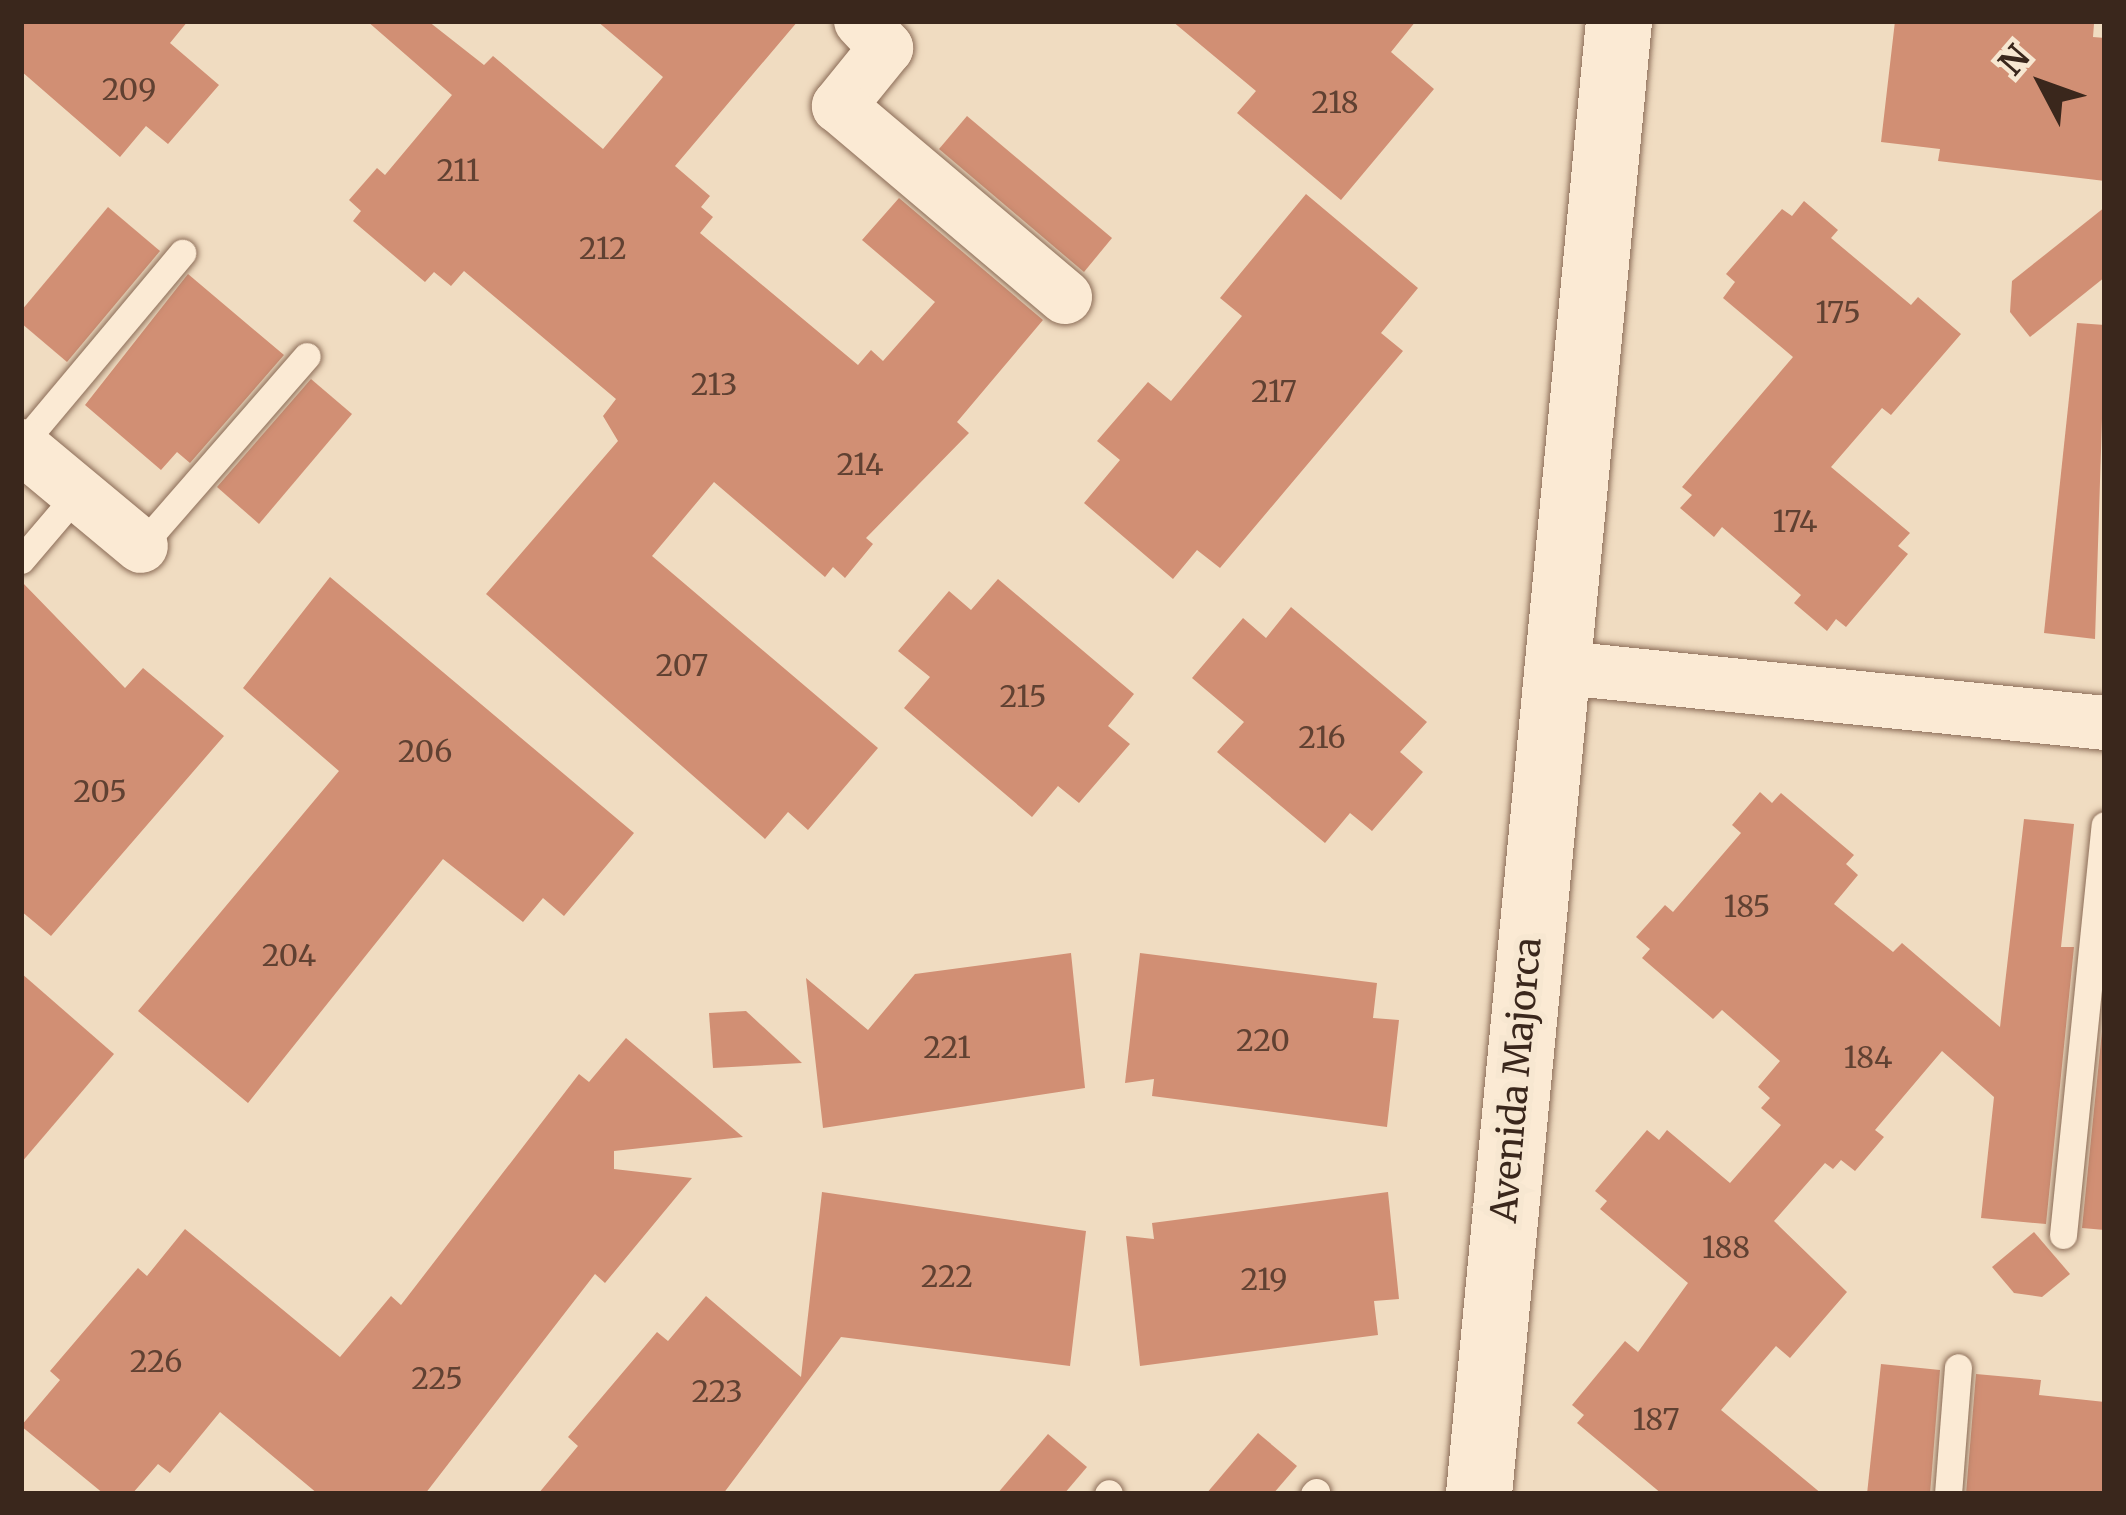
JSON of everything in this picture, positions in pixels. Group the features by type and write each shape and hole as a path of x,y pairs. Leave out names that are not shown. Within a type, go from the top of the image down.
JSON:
{"street":[{"path":"861,21 886,48 838,106 1066,297"},
{"name":"Avenida Majorca","path":"1479,1494 1619,21"},
{"path":"21,446 141,546"},
{"path":"1554,667 2105,723"}],"lane":[{"path":"21,446 182,253"},
{"path":"141,546 308,356"},
{"path":"21,560 78,493"},
{"path":"2063,1235 2105,825"},
{"path":"1948,1494 1958,1367"}],"building":[{"path":"21,21 188,21 170,43 219,85 168,144 146,126 120,157 21,71"},
{"path":"367,21 428,21 484,65 493,56 603,149 663,77 597,21 798,21 675,166 710,196 701,207 713,217 700,233 858,365 871,350 883,361 935,302 862,240 899,198 1043,320 957,422 969,433 866,538 873,544 845,578 833,567 825,577 714,482 652,556 878,748 808,830 788,812 765,839 486,594 618,441 603,416 616,399 464,271 451,286 434,272 425,282 353,221 361,211 349,200 377,168 385,175 452,95"},
{"path":"1172,21 1416,21 1391,52 1434,89 1341,200 1237,113 1256,91"},
{"path":"1895,21 2094,24 2093,37 2105,38 2105,181 1938,161 1940,149 1881,142"},
{"path":"967,116 1112,238 1084,272 939,149"},
{"path":"1306,194 1418,288 1381,333 1403,351 1220,568 1197,550 1173,579 1084,503 1120,460 1097,441 1148,382 1171,401 1242,316 1220,298"},
{"path":"1804,201 1838,230 1831,238 1911,305 1918,297 1961,334 1891,415 1882,408 1831,467 1910,533 1898,546 1908,554 1846,627 1836,619 1827,631 1794,603 1801,595 1722,527 1714,537 1680,508 1692,495 1682,487 1793,357 1723,298 1735,282 1726,274 1782,209 1792,216"},
{"path":"108,207 160,251 67,362 21,323 21,311"},
{"path":"2105,207 2105,277 2030,337 2010,312 2012,281"},
{"path":"188,274 284,355 190,463 177,452 161,470 85,405"},
{"path":"2077,323 2105,325 2095,639 2044,633"},
{"path":"311,379 352,414 259,524 217,487"},
{"path":"330,577 634,833 564,916 543,898 523,922 443,859 248,1103 138,1011 339,771 243,688"},
{"path":"998,579 1134,694 1108,726 1130,744 1079,803 1058,786 1032,817 904,708 930,677 898,651 949,591 971,610"},
{"path":"21,581 125,688 143,668 224,736 51,936 21,911"},
{"path":"1291,607 1427,722 1400,752 1423,772 1372,831 1350,813 1325,843 1217,752 1244,722 1192,678 1243,618 1266,638"},
{"path":"1760,792 1772,803 1781,793 1854,855 1846,864 1858,875 1834,904 1893,952 1902,943 2000,1027 2024,819 2074,824 2061,947 2074,947 2046,1224 1981,1218 1994,1097 1942,1051 1875,1130 1884,1137 1855,1171 1841,1160 1833,1169 1825,1163 1774,1221 1847,1292 1790,1358 1776,1346 1721,1410 1822,1494 1662,1494 1577,1423 1584,1415 1572,1405 1625,1341 1638,1352 1688,1283 1600,1209 1607,1201 1595,1191 1647,1130 1659,1140 1667,1130 1730,1183 1781,1125 1761,1108 1770,1098 1758,1087 1780,1061 1722,1010 1713,1019 1642,958 1650,949 1636,937 1665,905 1673,912 1741,833 1732,825"},
{"path":"1071,953 1085,1088 823,1128 806,978 868,1030 915,974"},
{"path":"1140,953 1377,983 1373,1018 1399,1020 1387,1127 1152,1096 1154,1079 1125,1083"},
{"path":"21,973 114,1054 21,1163"},
{"path":"2105,1002 2105,1230 2082,1228"},
{"path":"746,1011 802,1063 713,1068 709,1013"},
{"path":"626,1038 743,1137 614,1151 614,1169 692,1178 605,1283 595,1274 425,1494 318,1494 220,1412 170,1473 158,1464 132,1494 104,1494 21,1426 60,1380 50,1371 138,1268 147,1276 185,1229 340,1357 391,1296 401,1305 579,1074 589,1082"},
{"path":"822,1192 1086,1231 1070,1366 841,1337 723,1494 538,1494 578,1446 568,1437 657,1332 668,1341 706,1296 801,1377"},
{"path":"1388,1192 1399,1299 1374,1301 1378,1335 1140,1366 1126,1236 1154,1239 1152,1223"},
{"path":"2034,1232 2070,1274 2042,1297 2014,1293 1992,1267"},
{"path":"1881,1364 1940,1370 1930,1494 1867,1494"},
{"path":"1976,1374 2041,1380 2039,1395 2105,1402 2105,1494 1966,1494"},
{"path":"1258,1433 1297,1466 1273,1494 1206,1494"},
{"path":"1048,1434 1087,1467 1064,1494 997,1494"}]}
